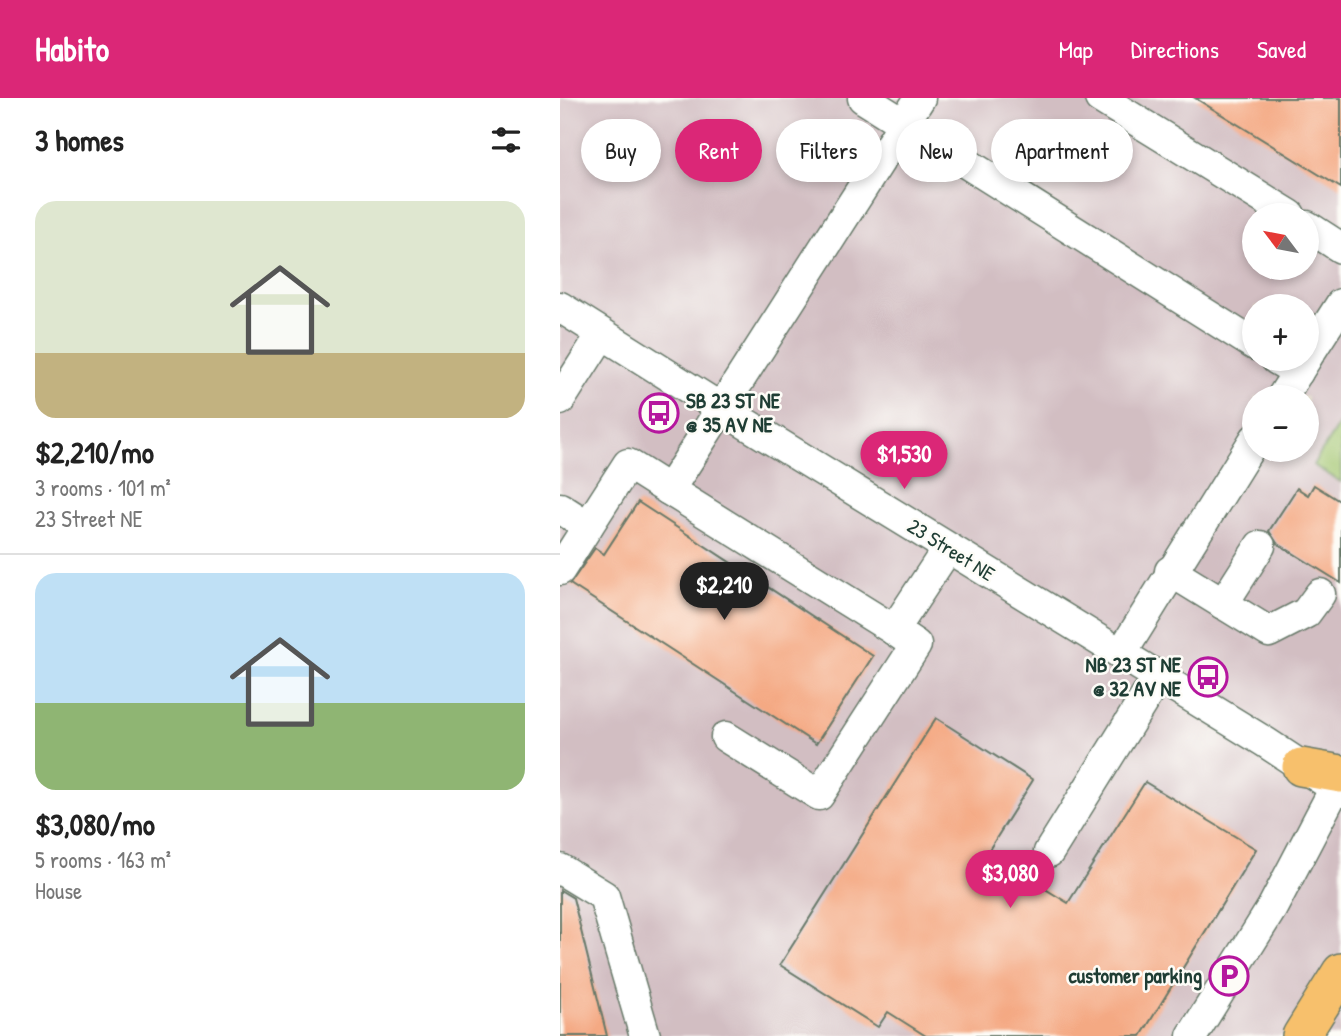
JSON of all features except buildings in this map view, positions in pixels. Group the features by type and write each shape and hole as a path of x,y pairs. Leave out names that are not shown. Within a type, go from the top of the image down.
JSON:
{"main road":[{"path":"1301,767 1339,785"},
{"path":"1301,1036 1341,972"}],"street":[{"path":"863,98 896,119"},
{"path":"907,119 920,98"},
{"path":"1100,98 1271,203"},
{"path":"669,490 896,137"},
{"path":"977,170 1242,337"},
{"path":"1320,234 1341,248"},
{"path":"1319,333 1341,304"},
{"name":"23 Street NE","path":"560,307 1265,742 1301,767"},
{"path":"560,400 602,334"},
{"path":"1121,654 1170,571 1242,459"},
{"path":"560,570 628,464 916,645 819,795 726,737"},
{"path":"560,508 588,526"},
{"path":"1223,604 1260,546"},
{"path":"894,630 948,548"},
{"path":"1170,571 1269,632 1299,618 1320,594"},
{"path":"1049,852 1158,677"},
{"path":"1192,1036 1272,908 1339,785"},
{"path":"560,869 604,896 645,1036"}],"shaded area":[{"path":"560,98 1341,98 1341,1036 560,1036"}],"green space":[{"path":"1341,421 1341,482 1313,465 1319,462 1319,456"}],"place":[{"name":"SB 23 ST NE @ 35 AV NE","path":"659,413"},
{"name":"NB 23 ST NE @ 32 AV NE","path":"1208,677"},
{"name":"customer parking","path":"1229,976"}]}
